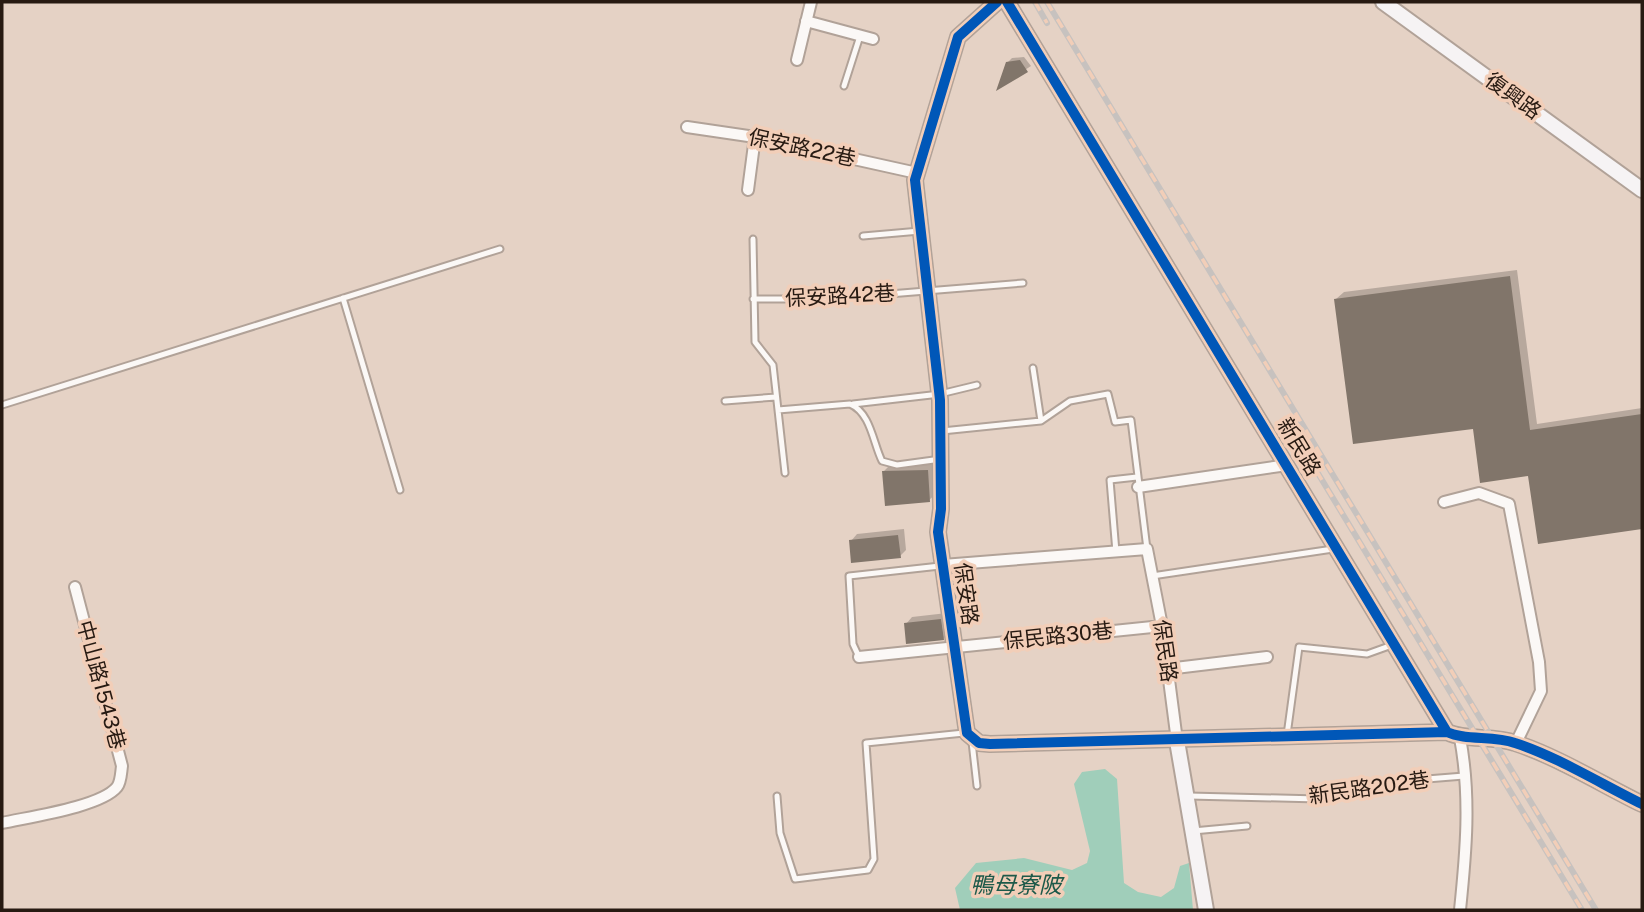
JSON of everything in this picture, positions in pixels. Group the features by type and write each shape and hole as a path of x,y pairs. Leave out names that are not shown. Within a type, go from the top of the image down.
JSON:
{"street":[{"path":"797,60 811,2"},
{"name":"保安路","path":"969,736 938,533 942,459 940,394 915,191 958,37 997,2"},
{"name":"新民路","path":"1007,2 1395,644 1454,735"},
{"name":"復興路","path":"1383,2 1642,190"},
{"path":"806,21 873,39"},
{"name":"保安路22巷","path":"687,127 755,137 918,173"},
{"path":"748,190 755,137"},
{"path":"1137,482 1287,466"},
{"path":"1444,502 1479,493 1509,505 1539,662 1541,691 1516,743"},
{"path":"1147,549 1153,576"},
{"name":"保安路","path":"943,565 1147,549"},
{"name":"保民路","path":"1153,576 1177,741 1206,910"},
{"name":"中山路1543巷","path":"2,823 85,803 110,794 119,785 122,766 75,587"},
{"name":"保民路30巷","path":"954,646 1162,626"},
{"name":"保安路","path":"859,657 954,646"},
{"path":"1167,669 1267,657"},
{"path":"1454,735 1467,776 1466,849 1460,910"},
{"path":"969,736 990,744 1474,735 1516,743 1642,804"}],"lane":[{"path":"844,86 860,36"},
{"path":"863,236 920,230"},
{"path":"753,239 755,342 773,365 785,474"},
{"path":"2,405 500,249"},
{"name":"保安路42巷","path":"753,299 828,299 1023,283"},
{"path":"343,298 400,490"},
{"path":"1032,368 1041,421"},
{"path":"778,410 940,394 977,385"},
{"path":"941,431 1041,421 1070,401 1108,394 1115,422 1131,420 1147,549"},
{"path":"725,401 776,397"},
{"path":"850,404 856,407 874,434 879,455 888,464 942,459"},
{"path":"1116,552 1110,480 1137,482"},
{"path":"1153,576 1337,548"},
{"path":"859,657 853,644 849,576 943,565"},
{"path":"1287,737 1299,647 1367,654 1395,644"},
{"path":"777,796 780,833 796,878 868,870 874,859 866,743 969,736 977,786"},
{"name":"新民路202巷","path":"1187,796 1319,799 1377,783 1467,776"},
{"path":"1193,831 1247,826"}],"water":[{"name":"鴨母寮陂","path":"1105,769 1117,779 1124,883 1138,892 1161,897 1174,888 1180,866 1189,863 1193,910 960,910 955,888 976,863 1024,858 1072,870 1087,863 1090,851 1074,784 1082,772"}],"building":[{"path":"1020,60 1028,72 996,91 1006,62"},
{"path":"1510,276 1530,430 1642,414 1642,529 1538,544 1528,476 1480,483 1473,429 1353,444 1334,299"},
{"path":"928,470 930,502 885,506 882,471"},
{"path":"898,535 901,558 851,563 849,540"},
{"path":"941,619 944,640 906,644 904,623"}],"railway":[{"path":"1035,2 1047,23"},
{"path":"1047,2 1596,910"},
{"path":"1296,437 1582,910"}],"cycle path":[{"path":"997,2 958,37 915,180 940,400 941,509 938,532 967,733 979,743 990,744 1447,732"},
{"path":"1007,2 1447,732 1498,739 1531,749 1642,804"}]}
